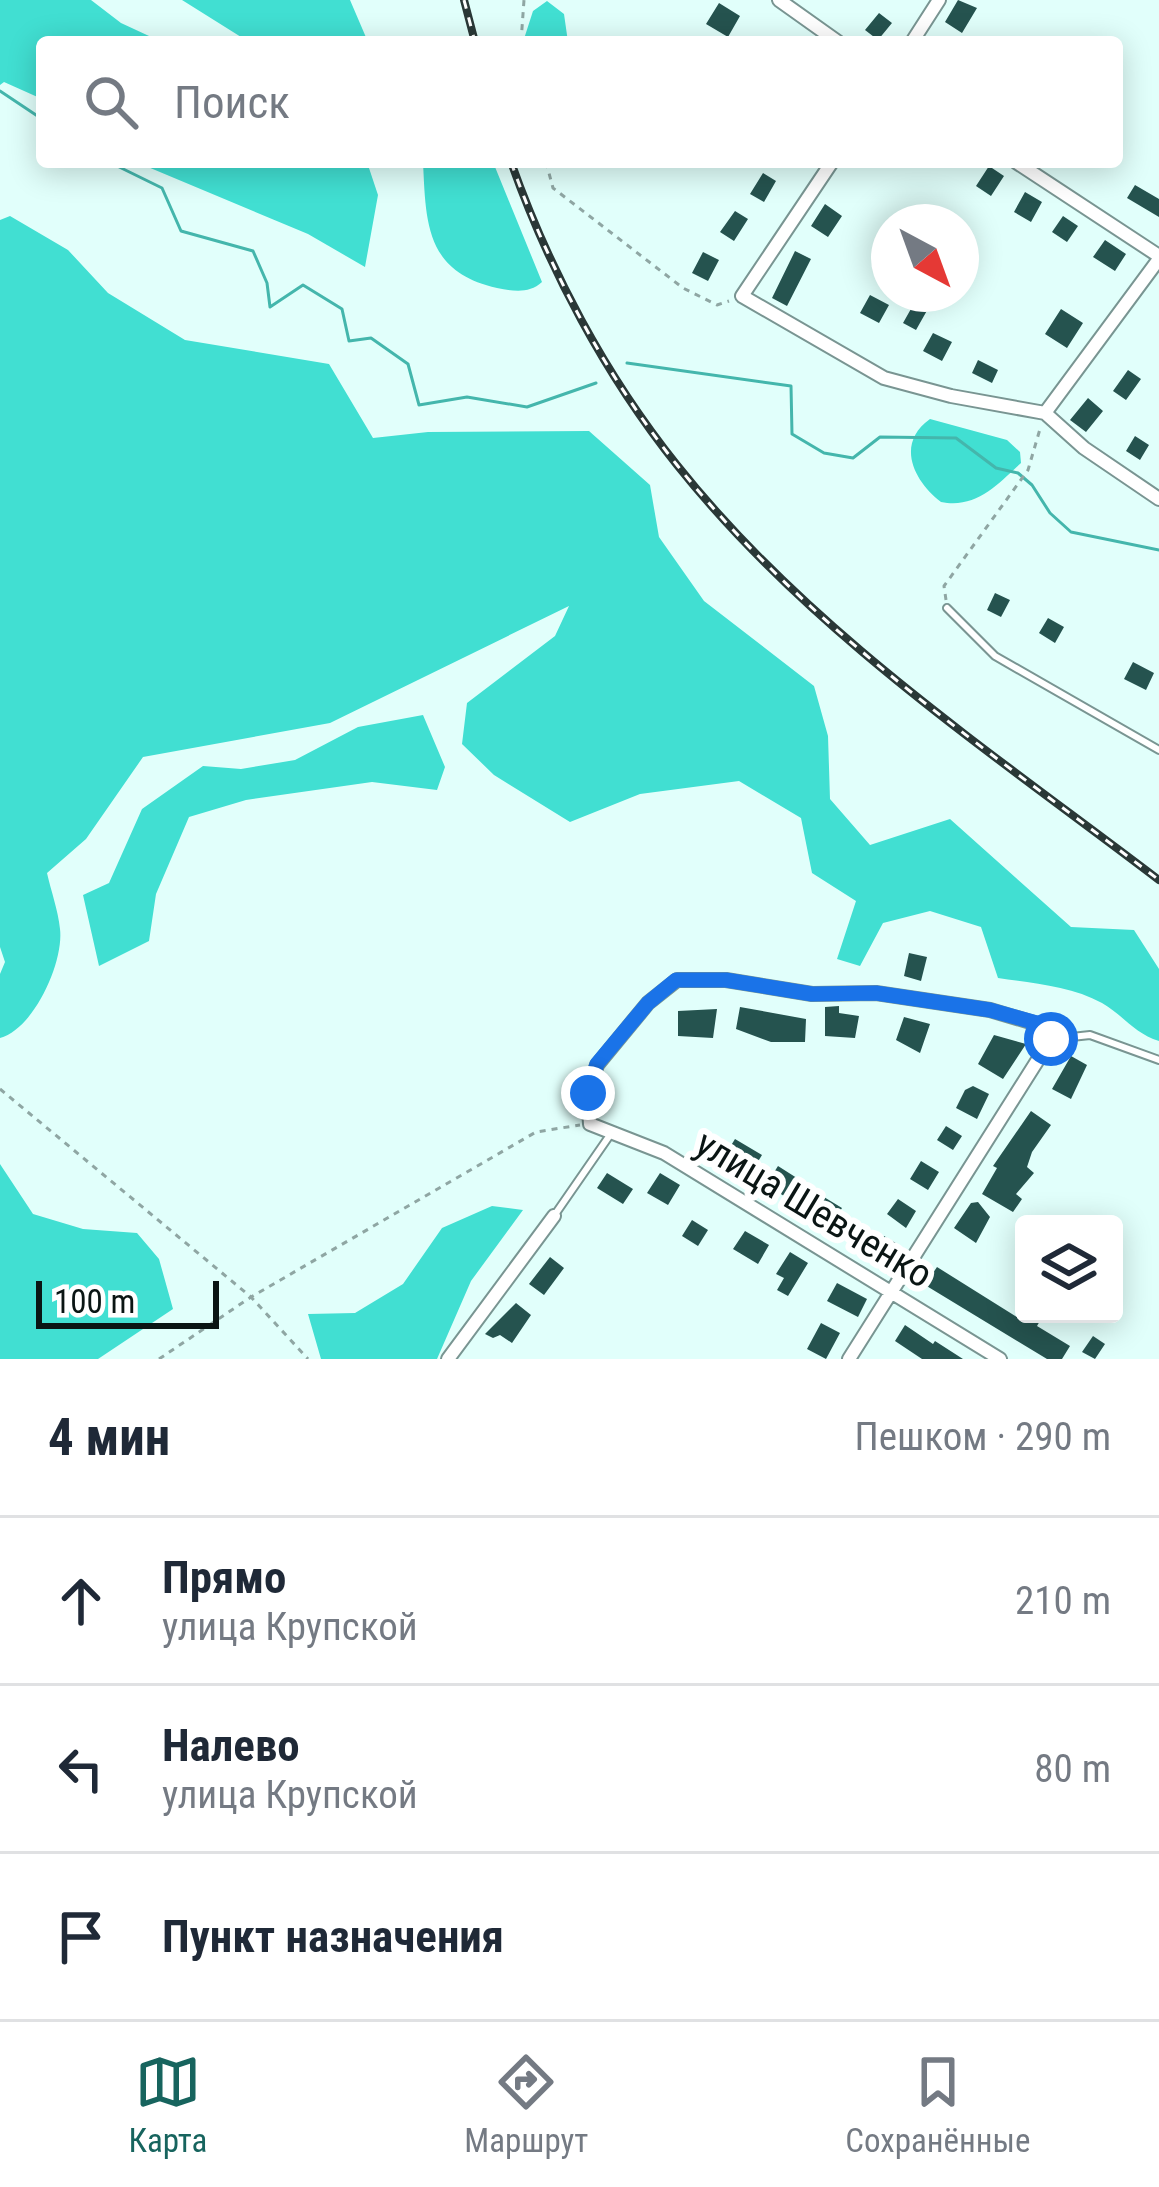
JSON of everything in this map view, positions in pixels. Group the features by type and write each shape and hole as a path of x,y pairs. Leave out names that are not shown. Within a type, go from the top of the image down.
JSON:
{"street":[{"path":"779,0 830,36"},
{"path":"916,36 939,0"},
{"path":"828,168 742,296 884,379 1046,412 1084,448 1159,499"},
{"path":"1025,168 1159,258 1046,412"},
{"path":"590,1124 588,1093 597,1064 648,1003 676,980 726,980 812,994 876,993 990,1010 1044,1025 1051,1039 849,1359"},
{"name":"улица Шевченко","path":"590,1124 664,1153 1000,1359"},
{"path":"448,1359 554,1216"}],"lane":[{"path":"947,608 995,656 1159,750"},
{"path":"1051,1039 1090,1035 1159,1060"},
{"path":"554,1216 612,1132"}],"path":[{"path":"521,36 524,0"},
{"path":"548,168 554,188 683,288 717,304 742,296"},
{"path":"947,608 944,586 1028,470 1046,412"},
{"path":"0,1089 251,1297 308,1359"},
{"path":"159,1359 251,1297 536,1132 590,1124"}],"shaded area":[{"path":"0,0 91,0 121,23 149,36 36,36 36,96 4,82 0,85"},
{"path":"182,0 350,0 365,36 239,36"},
{"path":"547,1 564,14 567,36 525,36 533,11"},
{"path":"150,168 369,168 378,195 365,267 308,234"},
{"path":"423,168 495,168 542,282 526,290 509,290 455,270 434,242"},
{"path":"10,216 68,250 108,293 185,340 329,364 373,438 428,432 589,431 650,485 659,537 704,601 814,686 828,736 830,799 870,845 950,819 1071,927 1134,930 1159,969 1159,1041 1090,997 998,978 981,927 930,911 883,923 860,966 837,959 856,901 812,873 801,818 739,781 640,794 570,822 494,775 462,744 467,703 555,636 569,606 330,723 143,757 86,839 47,873 60,929 57,959 35,1008 13,1032 0,1038 0,974 5,962 0,947 0,220"},
{"path":"930,419 1007,440 1020,452 1021,463 975,499 941,502 923,484 912,462 913,440"},
{"path":"423,715 445,767 437,790 372,782 246,800 189,817 156,894 149,941 99,966 83,895 109,883 142,809 203,766 241,769 295,760 358,727"},
{"path":"0,1164 33,1214 83,1229 137,1233 159,1259 173,1309 98,1359 0,1359"},
{"path":"492,1206 523,1210 471,1281 437,1359 321,1359 308,1314 355,1313 403,1284 442,1228"}],"building":[{"path":"958,0 977,8 962,33 945,22"},
{"path":"719,3 740,16 729,36 706,24"},
{"path":"879,13 892,23 881,36 865,30"},
{"path":"988,168 1004,176 991,196 976,186"},
{"path":"763,173 776,181 764,202 750,194"},
{"path":"1135,185 1159,199 1159,217 1127,198"},
{"path":"1025,192 1042,202 1031,222 1014,212"},
{"path":"825,204 842,216 828,237 811,226"},
{"path":"735,211 748,219 734,241 720,232"},
{"path":"1063,216 1078,226 1067,242 1052,232"},
{"path":"1105,240 1126,254 1115,271 1093,257"},
{"path":"795,251 811,259 787,306 772,298"},
{"path":"703,252 719,260 708,281 692,273"},
{"path":"870,295 871,312 885,312 879,323 860,313"},
{"path":"1061,309 1083,323 1067,348 1045,334"},
{"path":"909,312 926,312 916,330 903,323"},
{"path":"933,333 952,342 942,361 923,351"},
{"path":"978,360 998,370 992,383 972,373"},
{"path":"1128,370 1141,379 1126,400 1113,391"},
{"path":"1088,398 1103,411 1086,432 1070,420"},
{"path":"1135,436 1149,445 1140,460 1126,451"},
{"path":"995,593 1010,600 1001,617 987,610"},
{"path":"1048,618 1064,627 1055,643 1039,633"},
{"path":"1133,662 1154,673 1146,690 1124,679"},
{"path":"909,953 927,957 921,981 904,976"},
{"path":"839,1006 839,1013 859,1016 855,1038 825,1036 825,1007"},
{"path":"740,1007 806,1019 805,1042 771,1042 736,1029"},
{"path":"717,1009 713,1038 678,1036 678,1011"},
{"path":"904,1017 930,1024 920,1053 896,1040"},
{"path":"994,1035 1026,1044 1003,1079 978,1064"},
{"path":"1071,1056 1087,1065 1071,1099 1052,1089"},
{"path":"973,1086 989,1094 977,1119 956,1108 965,1090"},
{"path":"1031,1111 1051,1125 1032,1152 1027,1167 1034,1173 1016,1194 1022,1199 1013,1212 982,1194 997,1168 993,1166"},
{"path":"946,1126 962,1136 953,1150 937,1140"},
{"path":"735,1139 762,1155 751,1173 724,1157"},
{"path":"921,1161 939,1172 928,1190 910,1179"},
{"path":"778,1166 800,1180 789,1199 766,1185"},
{"path":"607,1173 633,1189 623,1204 597,1188"},
{"path":"660,1173 680,1185 668,1205 647,1193"},
{"path":"819,1194 842,1208 832,1224 809,1210"},
{"path":"898,1199 916,1211 906,1228 887,1214"},
{"path":"978,1202 990,1217 976,1243 954,1228 971,1203"},
{"path":"692,1220 708,1230 698,1246 682,1236"},
{"path":"745,1231 769,1245 758,1264 733,1249"},
{"path":"884,1236 899,1245 889,1263 874,1254"},
{"path":"790,1252 808,1263 788,1296 777,1290 784,1278 776,1274"},
{"path":"550,1257 564,1268 544,1295 529,1284"},
{"path":"937,1267 1015,1316 1015,1323 1039,1323 1070,1346 1062,1359 1047,1359 925,1285"},
{"path":"837,1283 867,1299 858,1317 827,1301"},
{"path":"516,1303 531,1315 512,1343 500,1335 485,1334"},
{"path":"821,1323 840,1333 826,1359 807,1349"},
{"path":"905,1325 963,1359 922,1359 895,1341"},
{"path":"1093,1336 1105,1344 1095,1359 1082,1352"}],"waterway":[{"path":"0,91 36,115"},
{"path":"121,168 162,188 181,231 253,251 267,283 270,307 303,285 342,309 349,341 371,338 408,364 419,405 467,397 527,407 596,383"},
{"path":"627,363 791,386 792,434 824,453 853,458 880,437 956,438 996,468 1018,473 1071,532 1159,550"}],"railway":[{"path":"464,0 473,36"},
{"path":"513,168 561,281 603,358 651,431 729,525 784,582 904,687 1159,880"}],"route":[{"path":"588,1093 597,1064 648,1003 676,980 726,980 812,994 876,993 990,1010 1044,1025 1051,1039"}]}
